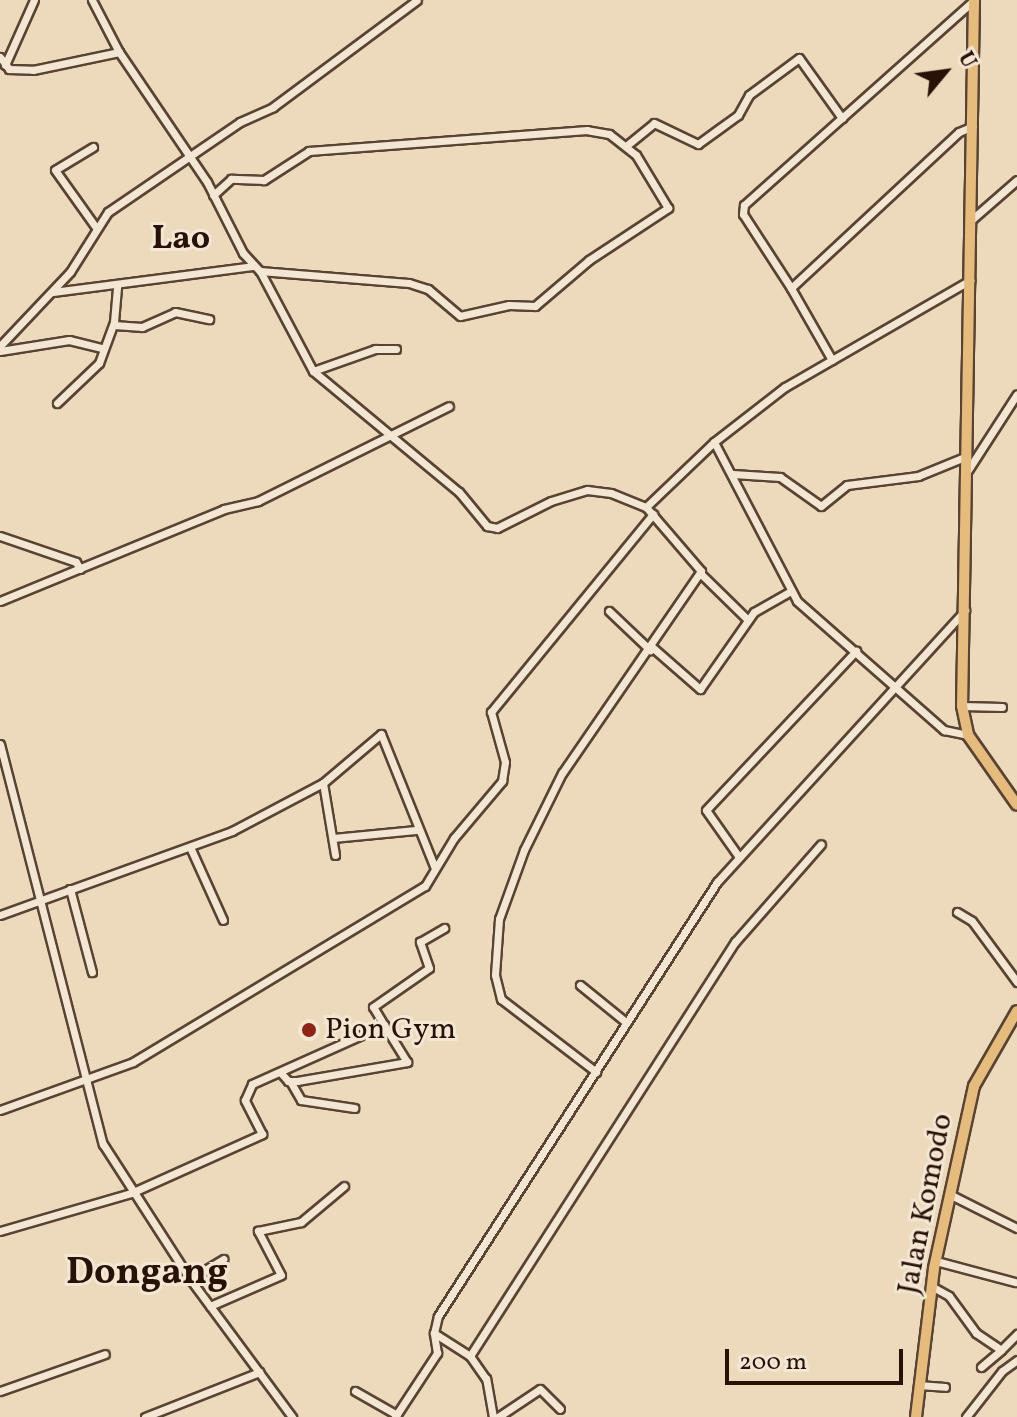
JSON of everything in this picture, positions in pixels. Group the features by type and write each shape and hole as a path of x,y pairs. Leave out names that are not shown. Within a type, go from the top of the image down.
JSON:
{"highway":[{"path":"974,0 967,609 962,706 968,735 1016,805"},
{"name":"Jalan Komodo","path":"916,1417 936,1261 974,1086 1017,1011"}],"street":[{"path":"5,65 34,0"},
{"path":"92,0 119,52 192,158 313,371 459,492 491,528 587,490 611,493 646,507 702,575 748,620"},
{"path":"0,348 53,292 95,226 131,196 192,158 240,122 273,107 417,0"},
{"path":"832,360 742,210 974,0"},
{"path":"5,65 51,68 67,60 119,52"},
{"path":"0,57 5,65"},
{"path":"626,146 656,123 698,144 738,115 749,95 799,58 842,118"},
{"path":"791,288 959,132 973,126"},
{"path":"53,292 256,268 409,283 428,289 460,316 509,305 535,306 589,260 667,213 662,194 626,146 609,134 587,130 309,151 264,180 235,178 213,195"},
{"path":"93,147 55,170 95,226"},
{"path":"970,221 1017,180"},
{"path":"646,507 714,442 785,387 970,279"},
{"path":"57,403 93,371 114,325 117,285"},
{"path":"114,325 145,327 175,312 209,319"},
{"path":"0,348 69,340 104,349"},
{"path":"313,371 375,349 396,349"},
{"path":"968,470 1017,394"},
{"path":"0,601 224,509 258,501 449,406"},
{"path":"714,442 733,474 789,592 944,730 968,735"},
{"path":"733,474 780,477 821,506 847,485 918,476 967,456"},
{"path":"0,1110 133,1062 421,889 433,865 502,781 505,762 491,712 653,514"},
{"path":"0,536 76,562 80,569"},
{"path":"596,1072 501,999 495,975 499,919 524,850 562,773 702,575"},
{"path":"609,611 700,689 748,620 789,592"},
{"path":"355,1391 396,1416 437,1353 434,1333 438,1316 717,882 893,685 967,609"},
{"path":"739,857 706,810 856,651"},
{"path":"962,706 1002,707"},
{"path":"0,915 190,847 323,783 383,735 416,830 433,865"},
{"path":"0,744 37,902 103,1144 131,1193 190,1279 292,1417"},
{"path":"323,783 335,855"},
{"path":"0,794 12,793"},
{"path":"333,838 416,830"},
{"path":"470,1356 735,942 821,844"},
{"path":"190,847 223,920"},
{"path":"70,889 92,972"},
{"path":"957,912 971,920 1017,982"},
{"path":"290,1081 407,1062 373,1007 429,968 420,942 444,928"},
{"path":"580,985 627,1023"},
{"path":"0,1231 131,1193 262,1134 245,1094 252,1084 384,1025"},
{"path":"280,1072 290,1081 301,1100 354,1108"},
{"path":"210,1306 281,1275 258,1231 301,1222 344,1186"},
{"path":"949,1194 1017,1228"},
{"path":"190,1279 223,1259"},
{"path":"936,1261 1015,1282"},
{"path":"933,1287 949,1296 976,1333 1001,1350"},
{"path":"434,1333 470,1356 486,1379 495,1417 540,1389 560,1409"},
{"path":"981,1367 1017,1334"},
{"path":"0,1391 105,1354"},
{"path":"966,1417 1002,1371 1017,1360"},
{"path":"145,1417 259,1372"},
{"path":"918,1385 945,1387"}],"place":[{"name":"Pion Gym","path":"309,1030"}],"district":[{"name":"Lao","path":"181,240"},
{"name":"Dongang","path":"147,1274"}]}
